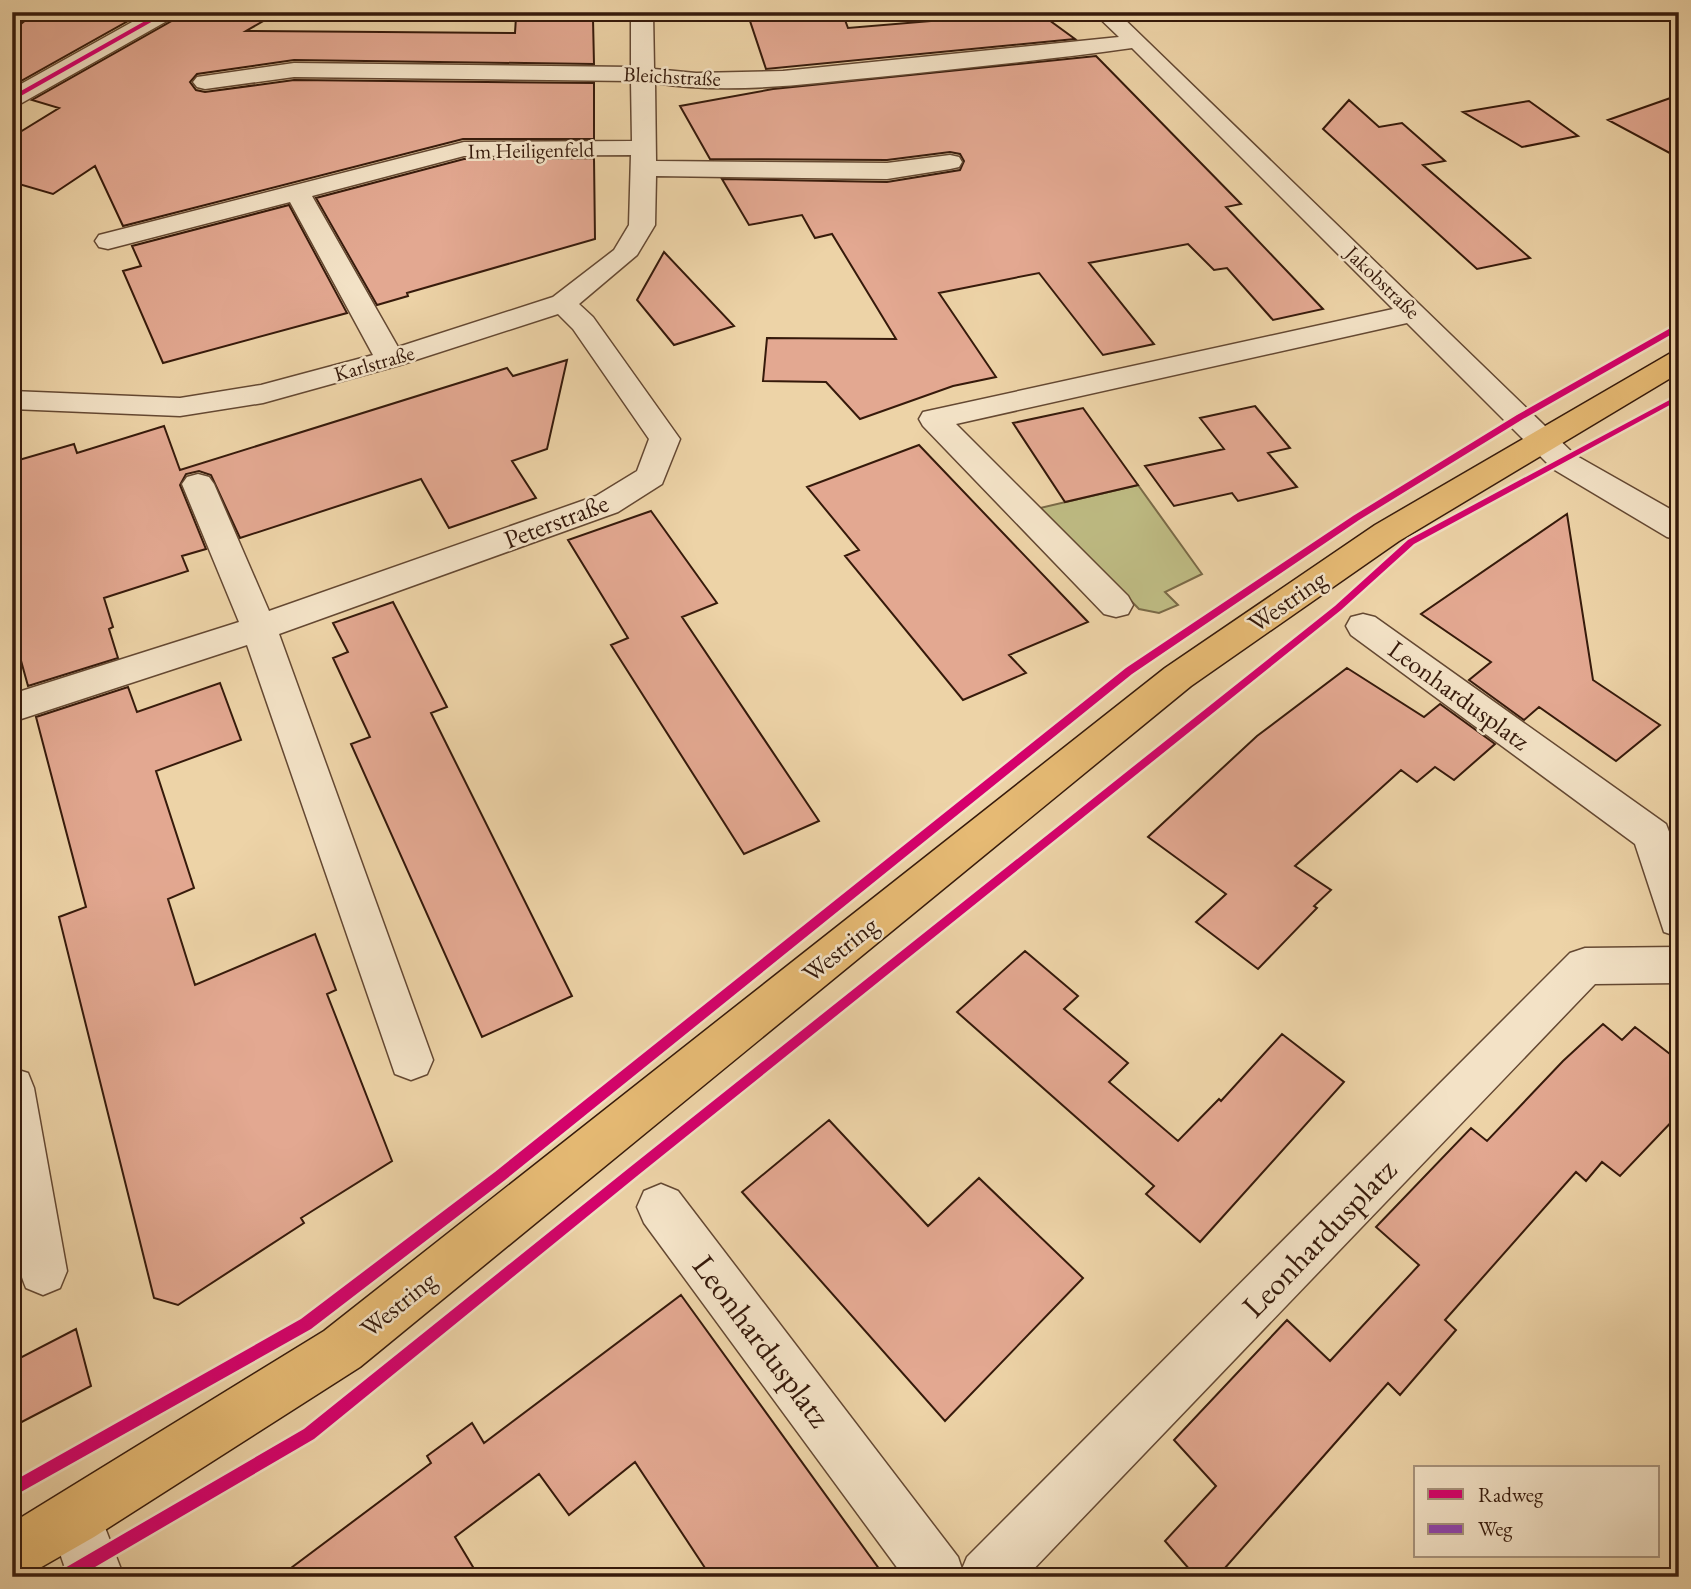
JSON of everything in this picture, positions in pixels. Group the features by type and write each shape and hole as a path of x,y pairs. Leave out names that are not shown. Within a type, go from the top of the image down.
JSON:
{"main road":[{"name":"Westring","path":"12,1553 75,1518 342,1349 1178,677 1387,533 1679,360"}],"street":[{"path":"12,99 166,12"},
{"name":"Karlstraße","path":"12,400 180,407 263,394 390,359 563,303 624,255 642,225 642,12"},
{"name":"Jakobstraße","path":"1104,12 1137,41 1564,462 1679,529"},
{"name":"Bleichstraße","path":"205,82 293,69 643,74 677,81 817,75 1052,54 1137,41"},
{"path":"12,69 66,69"},
{"name":"Im Heiligenfeld","path":"108,241 464,149 644,158"},
{"path":"644,158 887,171 950,162"},
{"path":"298,193 390,359"},
{"name":"Peterstraße","path":"12,708 259,628 607,504 651,477 665,439 583,323 563,303"},
{"path":"1116,605 934,419 1414,313"},
{"path":"198,484 259,628 411,1060"},
{"name":"Leonhardusplatz","path":"1363,626 1652,835 1679,920"},
{"name":"Leonhardusplatz","path":"987,1577 1585,966 1679,965"},
{"path":"12,1088 43,1271"},
{"name":"Leonhardusplatz","path":"661,1207 938,1577"},
{"path":"75,1518 96,1577"}],"shaded area":[{"path":"1138,485 1202,574 1165,592 1178,605 1159,613 1139,609 1040,508"}],"building":[{"path":"36,12 144,12 12,86 12,31"},
{"path":"179,12 279,12 246,31 515,33 516,17 575,13 575,20 593,19 594,64 294,60 197,74 190,82 196,90 205,92 294,80 594,83 594,139 463,139 123,226 95,166 53,194 12,182 12,137 59,108 32,100 175,19"},
{"path":"747,12 842,12 848,28 1038,12 1075,39 766,69"},
{"path":"1096,56 1241,204 1226,207 1323,309 1273,320 1227,268 1214,270 1188,244 1089,263 1154,344 1103,355 1039,273 939,293 996,377 953,386 860,419 826,382 763,381 767,338 896,339 832,234 815,238 802,215 749,225 722,179 887,182 960,170 964,161 960,154 950,152 887,160 710,159 680,106 773,89"},
{"path":"1679,95 1679,158 1608,120"},
{"path":"1349,100 1379,127 1402,123 1445,161 1423,165 1530,258 1477,269 1323,129"},
{"path":"1529,101 1578,136 1522,147 1463,112"},
{"path":"594,158 595,239 407,293 408,296 377,305 316,198 464,159"},
{"path":"289,205 347,313 163,363 123,271 141,266 132,246"},
{"path":"664,252 734,326 674,345 637,300"},
{"path":"567,360 547,449 512,461 536,498 449,528 421,479 240,538 211,475 199,471 186,474 180,485 206,549 182,556 188,571 104,598 113,627 109,629 118,658 28,686 12,628 12,462 74,444 77,453 164,426 180,470 507,368 513,376"},
{"path":"1255,406 1290,448 1268,453 1297,487 1238,501 1232,493 1174,506 1145,466 1224,449 1200,418"},
{"path":"1083,408 1138,485 1065,502 1013,423"},
{"path":"919,445 1088,622 1009,655 1026,673 963,700 845,556 859,550 807,487"},
{"path":"651,511 717,603 682,617 819,821 744,854 611,645 628,638 568,540"},
{"path":"1567,514 1593,680 1660,725 1616,761 1539,707 1524,720 1469,680 1491,662 1421,614"},
{"path":"393,602 447,707 431,713 572,996 482,1037 351,744 370,737 333,658 348,652 333,623"},
{"path":"1347,668 1424,717 1440,704 1495,744 1454,780 1435,767 1417,782 1401,770 1295,866 1331,890 1258,969 1196,922 1226,894 1148,837 1257,736"},
{"path":"220,683 241,740 156,771 194,888 168,899 195,985 315,934 336,990 327,994 392,1161 301,1218 304,1223 178,1305 154,1298 59,917 86,907 36,717 128,687 137,712"},
{"path":"1025,951 1078,996 1064,1009 1128,1063 1109,1082 1178,1141 1219,1099 1221,1101 1282,1034 1344,1082 1200,1242 1146,1194 1154,1186 957,1012"},
{"path":"1603,1024 1622,1040 1635,1027 1679,1061 1679,1114 1620,1176 1602,1162 1586,1181 1576,1172 1445,1320 1456,1330 1400,1395 1388,1383 1217,1577 1196,1577 1165,1541 1216,1486 1174,1440 1287,1320 1330,1361 1419,1265 1376,1227 1471,1128 1487,1141 1563,1061"},
{"path":"829,1120 928,1226 979,1178 1083,1278 945,1421 742,1192"},
{"path":"681,1295 885,1577 711,1577 635,1462 569,1515 539,1474 455,1537 479,1577 279,1577 431,1463 427,1456 472,1423 484,1443"},
{"path":"76,1329 91,1386 12,1427 12,1362"}],"marked path":[{"path":"12,74 21,70"}],"cycle path":[{"path":"12,99 166,12"},
{"path":"12,1490 306,1324 500,1176 1129,671 1356,518 1520,417 1679,327"},
{"path":"63,1577 309,1434 1338,608 1411,542 1679,397"}]}
